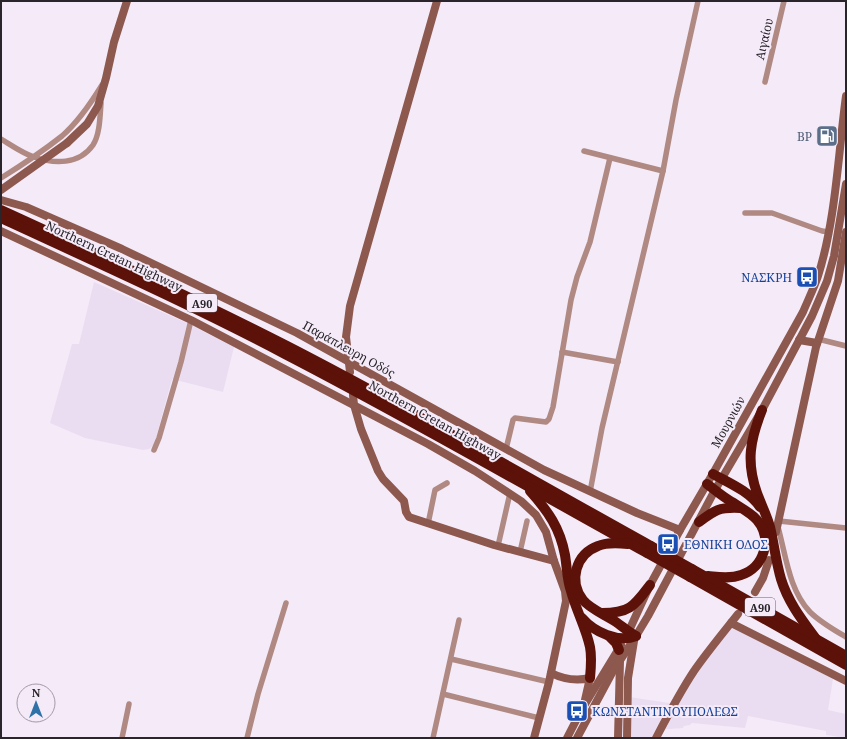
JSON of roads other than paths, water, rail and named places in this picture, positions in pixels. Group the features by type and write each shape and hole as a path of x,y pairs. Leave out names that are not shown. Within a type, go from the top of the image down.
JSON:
{"highway":[{"name":"Northern Cretan Highway","path":"1,210 197,301 399,405 691,573 846,665"},
{"name":"Northern Cretan Highway","path":"1,218 194,308 283,353 395,412 630,544 649,550"},
{"path":"762,410 752,437 750,455 752,475 770,526 780,578 794,608 816,639"},
{"path":"717,477 743,491 758,504 765,514"},
{"path":"525,485 546,509 558,530 564,552 570,589 590,647 590,678"},
{"path":"703,575 733,577 748,572 760,562 764,554 765,545 764,531 757,520 750,513 731,502 711,487"},
{"path":"699,522 718,509 742,508"},
{"path":"630,544 608,543 597,546 583,556 577,565 575,578 578,591 583,600 602,613 630,636"},
{"name":"Northern Cretan Highway","path":"691,573 703,575 846,656"},
{"path":"602,613 618,612 631,608 636,604 650,585"},
{"path":"579,615 590,625 609,636 616,643 619,654"},
{"path":"609,636 630,636"}],"street":[{"path":"1,139 33,157 54,162 70,161 79,158 89,150 96,139 102,96 114,42 127,1"},
{"path":"350,372 346,337 350,306 437,1"},
{"path":"590,492 602,428 663,171 698,1"},
{"name":"Αιγαίου","path":"765,82 784,1"},
{"path":"1,178 33,157 62,135 79,118 107,77"},
{"path":"1,190 67,143 88,124 102,96"},
{"name":"Μουρνιών","path":"717,477 803,312 818,276 828,232 846,96"},
{"path":"584,151 663,171"},
{"path":"506,449 513,420 515,418 546,422 549,420 554,407 573,289 590,242 610,158"},
{"path":"577,738 619,654 630,636 650,585 680,530 711,487 762,410 812,316 827,281 839,235 846,184"},
{"name":"Παράπλευρη Οδός","path":"1,200 26,207 122,249 297,333 348,363 544,470 590,492 680,530"},
{"path":"744,213 772,213 828,232"},
{"path":"1,231 191,320 354,405 435,448 510,493 531,509 542,523 550,544 554,562 565,591 566,601 549,682 534,738"},
{"path":"846,232 838,281 818,341 778,526 791,578 800,600 812,614 846,637"},
{"path":"154,450 159,438 181,362 191,320"},
{"path":"800,340 818,341 846,346"},
{"path":"562,352 618,362"},
{"path":"353,395 354,405 361,429 382,479 402,498 407,515 428,524 554,562"},
{"path":"428,524 435,490 447,483"},
{"path":"567,738 582,709 619,654 699,522 711,487"},
{"path":"498,546 510,493"},
{"path":"520,552 527,521"},
{"path":"778,526 846,528"},
{"path":"755,592 763,578 768,560"},
{"path":"247,738 258,694 286,603"},
{"path":"656,738 676,700 694,671 711,647 738,614"},
{"path":"433,738 459,620"},
{"path":"731,623 846,681"},
{"path":"627,738 628,678 633,645 630,636"},
{"path":"618,738 619,654"},
{"path":"451,659 549,682"},
{"path":"551,673 567,679 590,678 582,709"},
{"path":"443,694 539,718"},
{"path":"122,738 129,704"}],"place":[{"name":"BP","path":"827,136"},
{"name":"ΝΑΣΚΡΗ","path":"807,277"},
{"name":"ΕΘΝΙΚΗ ΟΔΟΣ","path":"668,544"},
{"name":"ΚΩΝΣΤΑΝΤΙΝΟΥΠΟΛΕΩΣ","path":"577,711"}]}
